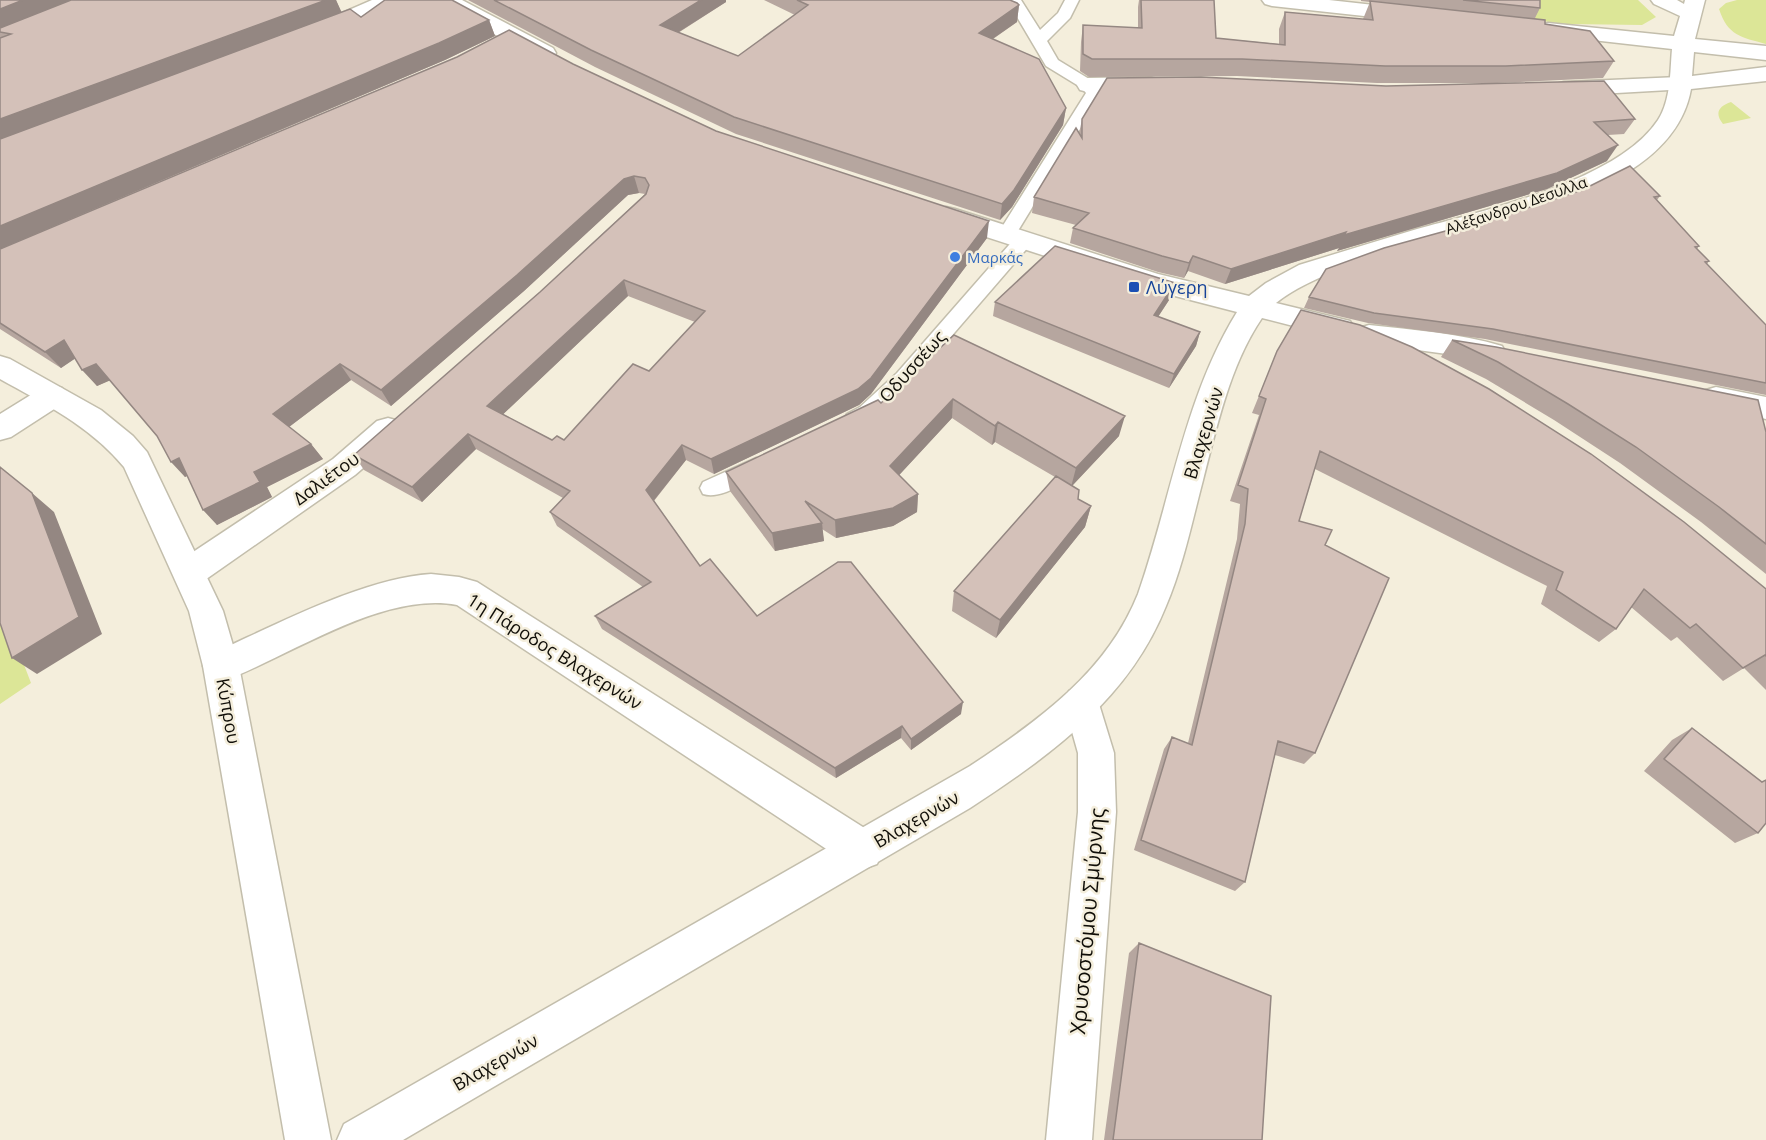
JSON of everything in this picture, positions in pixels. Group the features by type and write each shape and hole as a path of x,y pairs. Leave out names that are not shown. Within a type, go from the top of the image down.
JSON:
{"street":[{"path":"296,40 351,20 388,0"},
{"path":"447,0 565,63"},
{"path":"1272,0 1426,16"},
{"path":"1661,0 1685,8 1743,51"},
{"name":"Αλέξανδρου Δεσύλλα","path":"1257,307 1276,289 1308,272 1547,198 1622,165 1644,149 1663,129 1672,112 1679,84 1685,8"},
{"path":"1530,27 1766,53"},
{"path":"485,50 513,36"},
{"path":"1543,90 1679,84 1766,74"},
{"path":"1088,85 1170,84"},
{"path":"921,207 1153,282 1369,335 1447,344 1520,358"},
{"name":"Βλαχερνών","path":"360,1140 863,850 995,771 1024,751 1082,703 1122,657 1154,599 1204,421 1222,369 1245,322 1257,307"},
{"path":"1369,335 1450,374"},
{"name":"Κύπρου","path":"0,366 104,426 128,449 136,460 190,572 206,611 221,666 308,1140"},
{"path":"1696,394 1766,408"},
{"path":"0,429 52,396"},
{"name":"Δαλιέτου","path":"190,572 344,467 405,414"},
{"name":"1η Πάροδος Βλαχερνών","path":"221,666 364,605 419,589 436,587 465,592 863,850"},
{"name":"Χρυσοστόμου Σμύρνης","path":"1069,1140 1097,812 1096,753 1082,703"}],"lane":[{"path":"1014,0 1046,56 1059,69 1088,85"},
{"path":"1038,41 1065,15 1072,0"},
{"name":"Οδυσσέως","path":"837,428 868,413 903,378 1014,238 1093,98 1094,93 1088,85"},
{"path":"711,488 774,458"}],"green space":[{"path":"1361,0 1638,0 1656,17 1642,25 1567,24"},
{"path":"1737,0 1766,0 1766,44 1736,34 1727,25 1719,9 1726,3"},
{"path":"1731,102 1751,118 1723,124 1719,110"},
{"path":"0,602 31,683 0,704"}],"building":[{"path":"0,0 23,0 0,9"},
{"path":"71,0 326,0 0,119 0,38 11,34 0,32 0,28"},
{"path":"385,0 452,0 489,20 0,226 0,139 350,9 361,17"},
{"path":"494,0 701,0 660,25 738,56 808,5 797,0 1010,0 1019,5 979,33 1039,59 1066,108 1014,190 1002,204 734,117 591,50"},
{"path":"1141,0 1214,0 1216,38 1285,45 1285,12 1373,20 1370,1 1545,20 1545,24 1590,31 1614,61 1506,66 1385,66 1242,59 1092,59 1083,54 1083,25 1142,28"},
{"path":"1463,0 1540,0 1540,8"},
{"path":"509,30 573,64 716,131 989,221 871,378 858,389 711,459 682,445 646,490 700,566 710,559 757,616 838,562 851,562 963,702 911,739 902,726 835,768 595,616 651,582 550,512 570,491 468,434 412,487 354,455 540,292 646,194 649,185 645,178 634,176 624,179 517,275 381,390 340,364 273,414 311,444 254,472 260,482 203,510 179,458 171,462 157,436 96,364 82,370 64,340 45,352 0,323 0,249 457,57","holes":["624,280 705,311 649,371 633,364 564,440 557,436 552,440 487,406"]},
{"path":"1201,77 1386,86 1604,81 1635,119 1594,122 1618,145 1557,173 1344,235 1346,232 1231,269 1193,256 1189,263 1162,256 1073,228 1089,213 1034,197 1076,128 1082,138 1082,119 1107,78"},
{"path":"1630,166 1660,196 1654,197 1699,246 1695,247 1709,261 1705,262 1766,325 1766,383 1493,329 1374,313 1309,297 1326,269 1384,248 1518,211 1582,190"},
{"path":"1055,246 1175,283 1154,315 1200,332 1174,374 995,302"},
{"path":"1301,310 1360,325 1412,347 1489,389 1591,454 1684,522 1766,589 1766,656 1743,668 1696,624 1690,628 1644,589 1616,629 1556,590 1563,572 1320,451 1299,521 1332,530 1325,545 1389,578 1315,753 1278,741 1245,882 1141,840 1172,737 1192,745 1245,524 1248,489 1238,485 1266,399 1259,396 1277,351"},
{"path":"954,335 1125,416 1076,468 998,422 995,426 953,399 890,466 918,494 893,508 835,520 805,501 822,523 772,533 726,472 878,400 881,403"},
{"path":"1452,340 1758,400 1766,432 1766,544 1636,447 1498,362"},
{"path":"0,467 32,493 79,617 12,658 0,623"},
{"path":"1056,476 1079,490 1078,499 1091,506 1000,620 954,591"},
{"path":"1692,728 1762,782 1766,780 1766,823 1758,833 1664,759"},
{"path":"1139,943 1271,996 1262,1140 1113,1140"}],"place":[{"name":"Μαρκάς","path":"955,257"},
{"name":"Λύγερη","path":"1134,287"}]}
